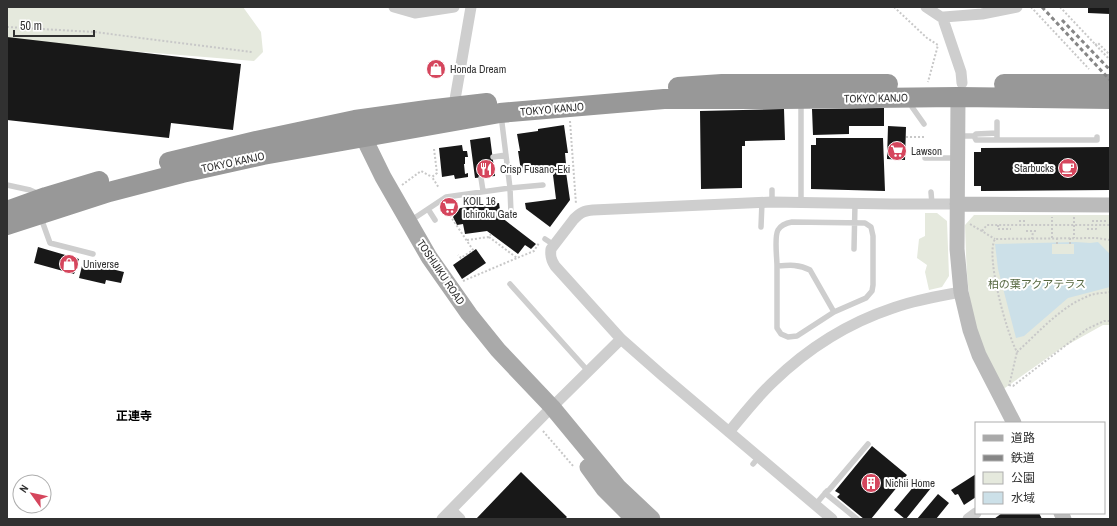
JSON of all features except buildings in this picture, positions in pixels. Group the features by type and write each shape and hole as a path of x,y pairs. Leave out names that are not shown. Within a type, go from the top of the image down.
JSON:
{"highway":[{"name":"TOKYO KANJO","path":"7,225 43,206 175,160 256,141 359,128 593,92 722,84 927,84 960,90 1110,98"},
{"name":"TOKYO KANJO","path":"452,114 500,113 664,99 912,97 960,90 1110,84"},
{"name":"TOKYO KANJO","path":"7,211 43,206"}],"main road":[{"name":"TOSHIJIKU ROAD","path":"359,128 383,177 408,222 429,257 469,314 498,350 552,407 618,487 652,519"},
{"name":"TOSHIJIKU ROAD","path":"552,407 577,451 595,478 634,519"}],"street":[{"path":"394,7 415,10 454,7"},
{"path":"452,114 471,7"},
{"path":"926,7 941,17 982,14 1017,7"},
{"path":"944,17 944,22 961,72 957,136 957,249 961,292 970,330 979,355 1013,422"},
{"path":"832,519 756,460 729,432 621,339 555,266 550,254 551,249 549,242 584,211 593,210 767,202 855,204 1110,205"},
{"path":"729,432 772,382 804,355 828,338 860,321 893,308 924,299 961,292"},
{"path":"442,519 621,339"},
{"path":"451,510 460,519"}],"lane":[{"path":"912,97 912,107 924,124"},
{"path":"801,99 801,202"},
{"path":"500,113 510,188 511,214 516,217"},
{"path":"997,122 997,140"},
{"path":"957,136 974,136 976,134 997,133"},
{"path":"974,136 976,140 1097,140 1097,137"},
{"path":"493,157 506,155"},
{"path":"925,158 957,158"},
{"path":"481,178 483,191"},
{"path":"7,185 30,190 43,206 50,243 93,254"},
{"path":"408,222 446,197 483,191 543,185"},
{"path":"761,227 767,202 772,190"},
{"path":"931,192 932,204"},
{"path":"854,249 855,204"},
{"path":"428,209 435,220"},
{"path":"792,222 855,222 864,223 871,228 873,236 872,291 866,298 834,312 797,336 788,337 782,334 777,328 776,266 778,230 784,224 792,222"},
{"path":"776,266 797,265 803,266 810,270 834,312"},
{"path":"510,284 588,371"},
{"path":"815,505 868,444"},
{"path":"825,493 857,519"}],"path":[{"path":"894,7 927,38 938,45 927,84"},
{"path":"1031,7 1092,71"},
{"path":"1060,7 1110,60"},
{"path":"7,26 94,32 252,52"},
{"path":"1096,45 1098,43 1110,55"},
{"path":"570,114 576,206"},
{"path":"906,137 925,137"},
{"path":"432,177 437,173 434,149"},
{"path":"398,188 421,171 432,177 438,188"},
{"path":"447,208 449,214 473,250 460,258 458,255"},
{"path":"1052,212 1052,238"},
{"path":"1074,212 1074,238"},
{"path":"1092,221 1106,220 1105,225"},
{"path":"1021,225 1020,221 1027,221"},
{"path":"969,223 995,239 1096,238 1110,240"},
{"path":"982,231 987,225 1110,225"},
{"path":"998,225 998,229 1011,229"},
{"path":"1087,229 1096,229 1096,225"},
{"path":"1026,231 1038,231"},
{"path":"1032,239 1033,231"},
{"path":"467,240 489,237 517,258"},
{"path":"1057,238 1057,244"},
{"path":"1070,238 1070,244"},
{"path":"995,239 992,244 994,270 1000,306 1012,343 1017,352"},
{"path":"462,281 534,251 539,244"},
{"path":"1009,386 1017,352 1052,320 1072,305 1092,295 1110,292"},
{"path":"1005,384 1013,386 1087,329 1104,321 1110,320"},
{"path":"542,430 578,472"}],"green space":[{"path":"7,7 243,7 261,32 263,52 254,61 7,41"},
{"path":"925,213 937,213 947,221 949,276 942,287 929,290 925,272 927,265 917,258 919,239 925,236"},
{"name":"柏の葉アクアテラス","path":"974,215 1110,215 1110,325 1103,325 1060,349 1002,390 978,334 970,300 965,225"}],"water":[{"path":"1098,242 1110,254 1110,287 1068,298 1024,336 1016,338 998,269 995,244","holes":["1052,244 1074,244 1074,254 1052,254"]}],"railway":[{"path":"1042,7 1110,80"},
{"path":"1062,20 1110,70"}],"place":[{"name":"Honda Dream","path":"436,69"},
{"name":"Lawson","path":"897,151"},
{"name":"Starbucks","path":"1068,168"},
{"name":"Crisp Fusano-Eki","path":"486,169"},
{"name":"KOIL 16 Ichiroku Gate","path":"449,207"},
{"name":"Universe","path":"69,264"},
{"name":"Nichii Home","path":"871,483"}],"district":[{"name":"正連寺","path":"134,416"}]}
